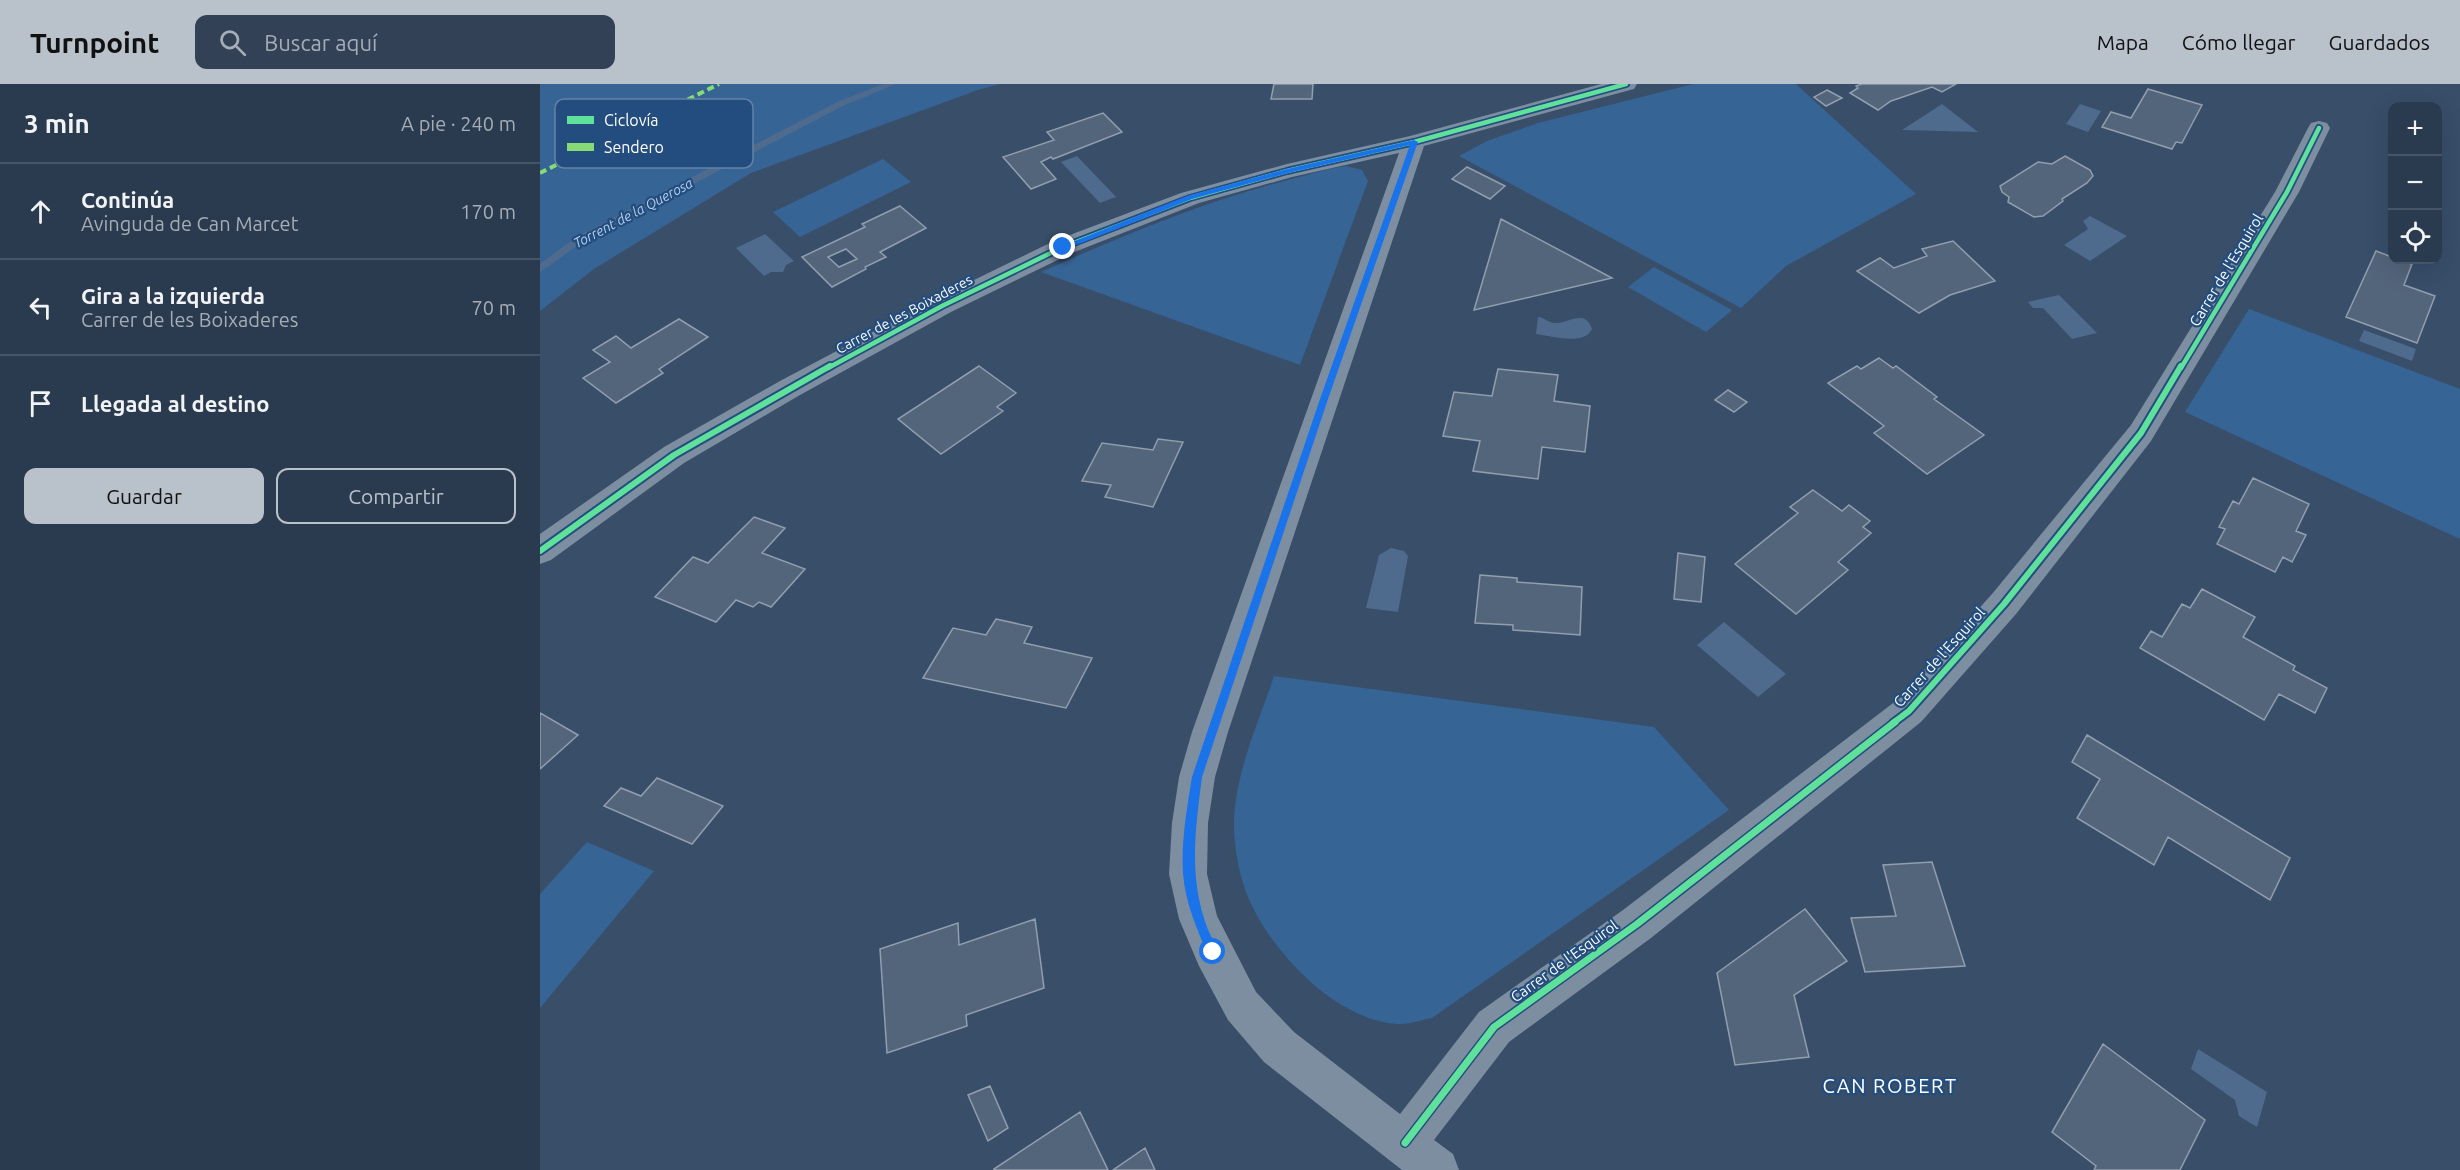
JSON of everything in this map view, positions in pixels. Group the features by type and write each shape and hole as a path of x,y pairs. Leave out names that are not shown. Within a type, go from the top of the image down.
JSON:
{"street":[{"name":"Carrer de les Boixaderes","path":"540,551 674,455 790,388 942,306 1063,247 1190,198 1287,171 1414,142 1626,84"},
{"name":"Carrer de l'Esquirol","path":"1405,1143 1494,1027 1637,924 1909,711 2004,603 2141,433 2287,192 2319,128"},
{"path":"1414,142 1207,744 1197,777 1190,823 1188,874 1198,919 1242,1005 1279,1047 1437,1170"}],"shaded area":[{"path":"540,84 1000,84 751,173 594,269 540,311"},
{"path":"1693,84 1796,84 1916,194 1786,266 1741,308 1459,156 1487,141 1538,123"},
{"path":"1942,104 1978,132 1902,130"},
{"path":"2080,104 2101,111 2088,132 2066,124"},
{"path":"1077,156 1116,197 1100,203 1061,162"},
{"path":"883,159 911,182 800,237 773,212"},
{"path":"1346,166 1362,170 1368,181 1300,365 1041,272 1194,209 1256,189"},
{"path":"2090,216 2127,236 2090,261 2064,245 2088,229 2083,221"},
{"path":"765,234 794,261 786,265 783,272 771,272 764,276 736,248"},
{"path":"1654,267 1732,310 1706,332 1628,287"},
{"path":"2059,295 2097,333 2072,339 2043,308 2033,308 2028,302"},
{"path":"2249,309 2460,389 2460,539 2185,412"},
{"path":"1538,317 1555,323 1581,318 1589,323 1592,329 1588,334 1575,339 1536,334"},
{"path":"2364,330 2416,349 2412,361 2359,341"},
{"path":"1391,548 1404,551 1408,556 1398,612 1366,608 1379,555"},
{"path":"1724,622 1786,674 1758,697 1697,645"},
{"path":"1274,676 1654,727 1729,810 1432,1018 1400,1024 1374,1020 1332,999 1294,966 1264,927 1253,908 1242,880 1234,829 1235,809 1242,770"},
{"path":"587,842 654,871 540,1008 540,894"},
{"path":"2198,1049 2267,1092 2257,1127 2239,1116 2235,1100 2191,1069"}],"building":[{"path":"1274,84 1313,84 1312,99 1271,99"},
{"path":"1862,84 1956,84 1942,92 1932,87 1891,101 1878,110 1850,93 1858,88 1856,86"},
{"path":"2148,89 2202,105 2182,143 2176,142 2172,149 2102,127 2111,112 2131,118"},
{"path":"1827,90 1842,98 1826,106 1814,97"},
{"path":"1103,113 1122,132 1041,162 1056,179 1031,189 1003,157 1054,140 1047,132"},
{"path":"2065,156 2090,170 2093,176 2087,183 2062,199 2063,201 2043,216 2034,217 2008,202 2009,197 2002,192 2000,186 2038,162 2052,164"},
{"path":"1467,167 1505,186 1490,199 1452,179"},
{"path":"900,206 926,228 880,252 886,257 832,287 802,257 865,227 862,224","holes":["846,249 857,259 839,267 828,257"]},
{"path":"1501,219 1612,278 1474,310"},
{"path":"1953,241 1995,281 1950,295 1919,313 1857,271 1880,258 1894,268 1927,256 1922,249"},
{"path":"2376,251 2388,256 2388,264 2412,264 2404,285 2435,296 2417,343 2346,317"},
{"path":"679,319 708,337 659,369 663,373 616,403 583,378 610,362 593,350 616,336 631,348"},
{"path":"1879,358 1893,368 1896,366 1937,397 1934,399 1984,435 1927,474 1874,433 1884,426 1828,383 1857,366 1861,369"},
{"path":"979,366 1016,393 997,407 1003,411 941,454 898,419"},
{"path":"1498,369 1558,375 1554,401 1590,406 1585,452 1542,447 1538,479 1473,471 1480,441 1443,436 1454,392 1492,396"},
{"path":"1728,390 1747,402 1734,412 1715,400"},
{"path":"1158,439 1183,442 1153,507 1105,497 1111,485 1082,481 1102,443 1153,450"},
{"path":"2253,478 2309,504 2296,531 2306,535 2292,562 2283,557 2275,572 2217,544 2225,529 2219,527 2233,501 2239,504"},
{"path":"1813,490 1842,511 1849,505 1870,521 1863,527 1871,533 1838,562 1848,570 1796,614 1735,564 1798,513 1790,507"},
{"path":"754,517 785,528 762,553 805,569 771,607 759,602 753,607 736,600 716,622 655,597 693,557 708,563"},
{"path":"1678,553 1705,557 1701,602 1674,599"},
{"path":"1480,575 1517,578 1517,582 1582,587 1580,635 1513,630 1513,625 1475,623"},
{"path":"2202,589 2255,617 2243,637 2295,666 2293,670 2327,688 2315,713 2279,694 2264,720 2140,648 2151,631 2162,637 2182,604 2190,608"},
{"path":"996,619 1032,627 1024,643 1092,658 1066,708 923,678 953,628 986,635"},
{"path":"540,713 578,735 540,769"},
{"path":"2087,735 2290,858 2270,900 2168,837 2154,865 2077,818 2100,779 2072,762"},
{"path":"657,778 723,806 692,844 604,806 621,788 641,796"},
{"path":"1932,862 1965,966 1865,972 1851,918 1896,916 1883,865"},
{"path":"1805,909 1847,961 1794,995 1809,1057 1735,1065 1717,973"},
{"path":"1035,919 1044,988 966,1015 967,1026 887,1053 880,949 958,923 959,945"},
{"path":"2103,1044 2205,1120 2180,1170 2094,1170 2096,1166 2052,1132"},
{"path":"990,1086 1008,1128 988,1141 968,1095"},
{"path":"1080,1112 1108,1170 994,1170 994,1169"},
{"path":"1145,1148 1155,1170 1113,1170"}],"waterway":[{"name":"Torrent de la Querosa","path":"753,149 840,104 891,84"},
{"name":"Torrent de la Querosa","path":"540,269 580,239 717,168"}],"marked path":[{"path":"690,99 719,84"},
{"path":"540,173 555,165"}],"cycle path":[{"path":"540,551 674,455 790,388 942,306 1063,247 1190,198 1287,171 1414,142 1626,84"},
{"path":"1405,1143 1494,1027 1637,924 1909,711 2004,604 2141,433 2287,192 2319,128"}],"district":[{"name":"CAN ROBERT","path":"1890,1085"}],"route":[{"path":"1063,247 1190,198 1287,171 1414,142 1210,732 1197,777 1190,823 1188,874 1198,919 1213,952"}]}
